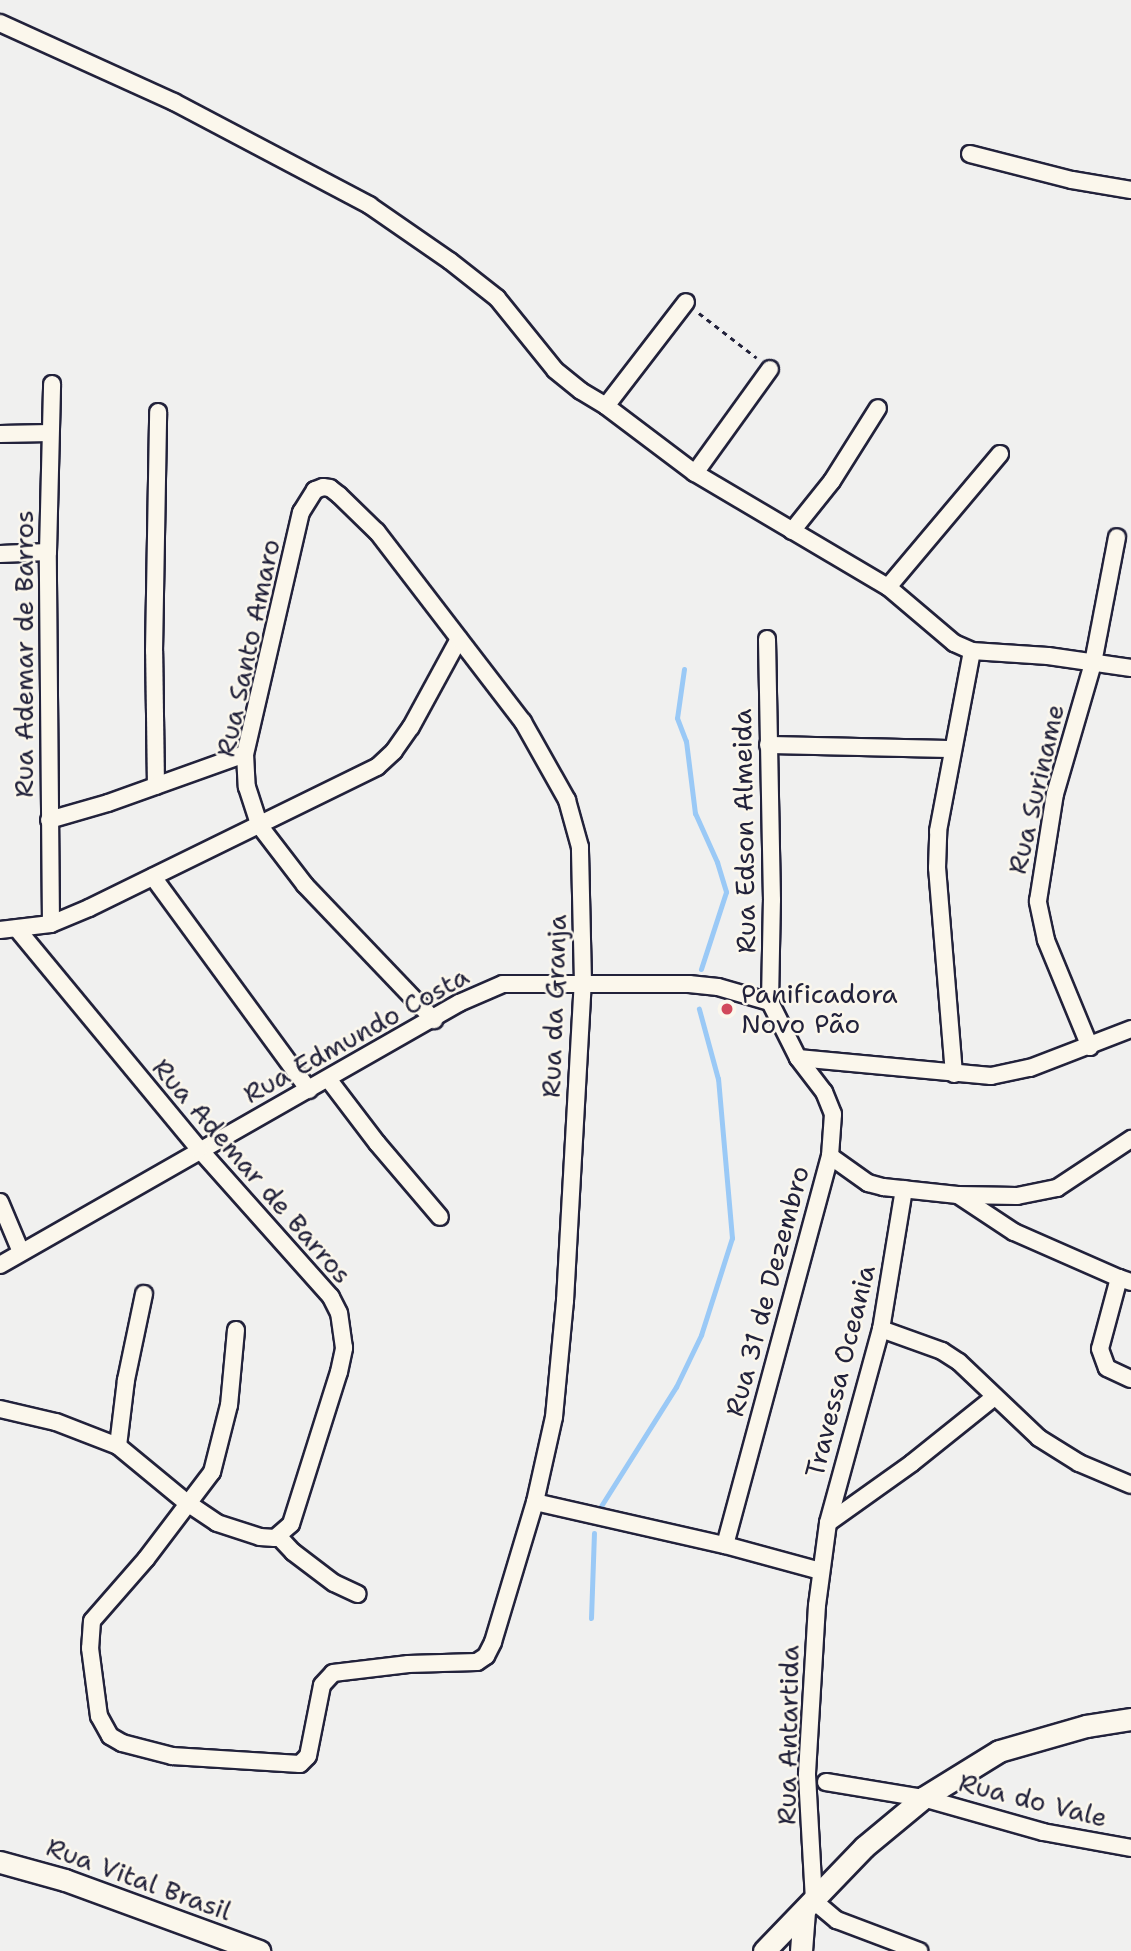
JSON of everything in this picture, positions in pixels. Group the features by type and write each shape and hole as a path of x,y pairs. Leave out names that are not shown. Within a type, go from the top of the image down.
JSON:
{"street":[{"path":"0,23 174,102 369,205 450,261 497,298 555,370 581,391 606,406 695,474 888,587 954,643 972,650 1131,668"},
{"path":"970,154 1072,180 1131,190"},
{"path":"606,406 686,302"},
{"path":"695,474 770,369"},
{"name":"Rua Ademar de Barros","path":"51,924 48,552 52,384"},
{"path":"793,531 832,481 878,408"},
{"path":"156,786 154,650 158,412"},
{"path":"0,434 50,433"},
{"path":"888,587 1000,454"},
{"name":"Rua da Granja","path":"186,1502 146,1559 92,1621 90,1648 99,1716 110,1735 122,1743 173,1756 300,1764 308,1756 323,1685 333,1673 408,1664 477,1662 486,1656 493,1642 535,1502 554,1417 565,1301 583,983 580,847 567,800 523,722 377,532 330,488 315,490 302,512"},
{"name":"Rua Santo Amaro","path":"302,512 245,754 247,787 259,825 330,913 385,965 434,1020"},
{"name":"Rua Suriname","path":"1090,1047 1046,940 1038,901 1055,794 1093,663 1117,537"},
{"path":"0,554 48,552"},
{"path":"0,930 51,924 356,779 394,751 411,727 459,639"},
{"name":"Rua Edson Almeida","path":"766,639 772,900 770,1002 798,1058"},
{"path":"954,1074 937,868 938,831 951,749 972,650"},
{"path":"768,745 951,749"},
{"path":"49,821 245,754"},
{"path":"153,877 309,1090"},
{"name":"Rua Ademar de Barros","path":"17,929 199,1149 331,1297 339,1313 344,1348 340,1372 291,1524 279,1537"},
{"name":"Rua Edmundo Costa","path":"0,1265 199,1149 329,1080 459,1003 503,984 705,986 770,1002"},
{"path":"798,1058 983,1076 1006,1073 1090,1047 1131,1029"},
{"name":"Rua 31 de Dezembro","path":"724,1545 830,1156 833,1114 824,1092 798,1058"},
{"path":"329,1080 377,1143 440,1217"},
{"path":"830,1156 868,1183 958,1195 1017,1196 1057,1188 1131,1139"},
{"name":"Travessa Oceania","path":"828,1523 881,1329 904,1189"},
{"path":"958,1195 992,1220 1024,1237 1125,1280 1100,1349 1107,1368 1131,1379"},
{"path":"0,1202 21,1252"},
{"path":"118,1446 126,1380 144,1294"},
{"path":"881,1329 942,1351 959,1362 993,1398 1060,1453 1131,1485"},
{"path":"186,1502 212,1472 217,1456 229,1405 236,1330"},
{"path":"828,1523 912,1463 993,1398"},
{"path":"0,1409 56,1422 118,1446 186,1502 217,1523 260,1537 279,1537 334,1583 358,1594"},
{"path":"535,1502 724,1545 821,1571"},
{"name":"Rua Antartida","path":"809,1906 807,1752 821,1571 828,1523"},
{"path":"764,1951 864,1847 923,1798 999,1751 1086,1726 1131,1719"},
{"name":"Rua do Vale","path":"826,1782 923,1798 1043,1832 1131,1848"},
{"name":"Rua Vital Brasil","path":"0,1862 65,1880 259,1951"},
{"path":"801,1951 809,1906"},
{"path":"809,1906 837,1920 919,1951"}],"path":[{"path":"686,302 770,369"}],"waterway":[{"path":"684,669 677,718 686,741 695,813 717,862 726,892 701,969"},
{"path":"601,1506 676,1387 701,1335 732,1238 718,1079 699,1009"},
{"path":"591,1618 594,1533"}],"place":[{"name":"Panificadora Novo Pão","path":"727,1009"}]}
